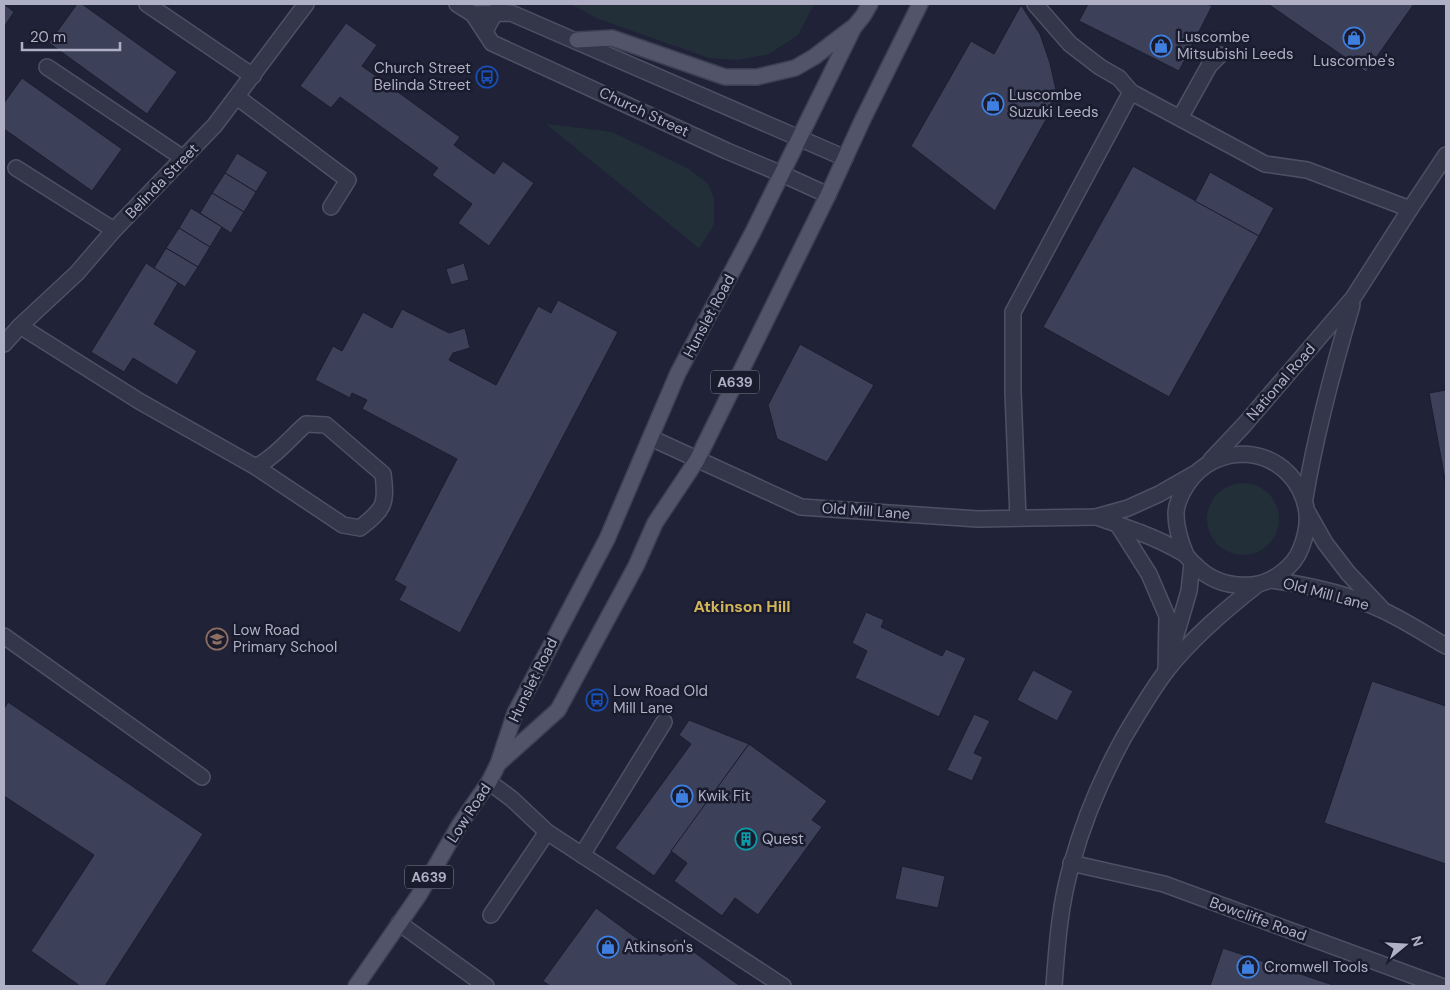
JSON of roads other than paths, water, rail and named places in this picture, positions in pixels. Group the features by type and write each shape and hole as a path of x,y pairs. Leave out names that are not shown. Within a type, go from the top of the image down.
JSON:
{"main road":[{"name":"Hunslet Road","path":"498,764 515,713 607,539 678,373 753,232 854,27 870,4"},
{"name":"Hunslet Road","path":"498,764 558,710 636,566 656,523 696,460 828,195 920,4"},
{"path":"576,40 612,38 725,77 757,77 795,68 854,27"},
{"name":"Low Road","path":"356,986 419,895 460,824 498,764"}],"street":[{"path":"147,4 253,76"},
{"name":"Belinda Street","path":"4,344 20,326 77,273 114,230 215,125 306,4"},
{"name":"Church Street","path":"457,4 473,14 492,42 726,151 828,195"},
{"path":"1035,4 1070,44 1100,68 1119,78 1132,92 1265,164 1307,170 1410,209"},
{"path":"473,14 497,8 511,13 845,158"},
{"path":"485,31 497,8"},
{"path":"1180,118 1208,66 1220,55"},
{"path":"47,67 183,158"},
{"path":"1018,518 1013,392 1013,312 1132,92"},
{"path":"237,97 348,180 331,207"},
{"name":"National Road","path":"1207,463 1244,425 1353,298 1446,155"},
{"path":"16,168 114,230"},
{"name":"National Road","path":"1306,506 1317,429 1353,298"},
{"path":"20,326 139,401 256,467 343,526 360,528 378,514 386,495 383,474 326,425 306,424 288,439 272,458 256,467"},
{"name":"Old Mill Lane","path":"651,438 801,507 978,519 1096,517 1128,508 1159,494 1194,474"},
{"path":"1054,986 1062,907 1071,864 1084,824 1104,775 1137,714 1166,671 1199,634 1227,608 1287,568 1300,552 1307,533 1306,506 1295,481 1282,467 1264,457 1245,454 1226,456 1207,463 1194,474 1182,492 1176,513 1177,535 1189,559 1206,575 1222,583 1240,586 1264,582"},
{"name":"Old Mill Lane","path":"1306,506 1331,551 1348,573 1382,610"},
{"name":"Old Mill Lane","path":"1096,517 1142,533 1189,559"},
{"path":"1118,525 1149,574 1167,616 1166,671"},
{"path":"1166,671 1189,591 1189,559"},
{"name":"Old Mill Lane","path":"1264,582 1319,589 1382,610 1446,646"},
{"path":"4,636 202,777"},
{"path":"582,855 664,722"},
{"path":"488,782 512,799 547,832 783,986"},
{"path":"491,915 547,832"},
{"name":"Bowcliffe Road","path":"1071,864 1164,884 1441,986"},
{"path":"399,923 486,986"}],"place":[{"name":"Luscombe's","path":"1354,38"},
{"name":"Luscombe Mitsubishi Leeds","path":"1161,46"},
{"name":"Church Street Belinda Street","path":"487,77"},
{"name":"Luscombe Suzuki Leeds","path":"993,104"},
{"name":"Low Road Primary School","path":"217,639"},
{"name":"Low Road Old Mill Lane","path":"597,700"},
{"name":"Kwik Fit","path":"682,796"},
{"name":"Quest","path":"746,839"},
{"name":"Atkinson's","path":"608,947"},
{"name":"Cromwell Tools","path":"1248,967"}],"district":[{"name":"Atkinson Hill","path":"742,606"}]}
